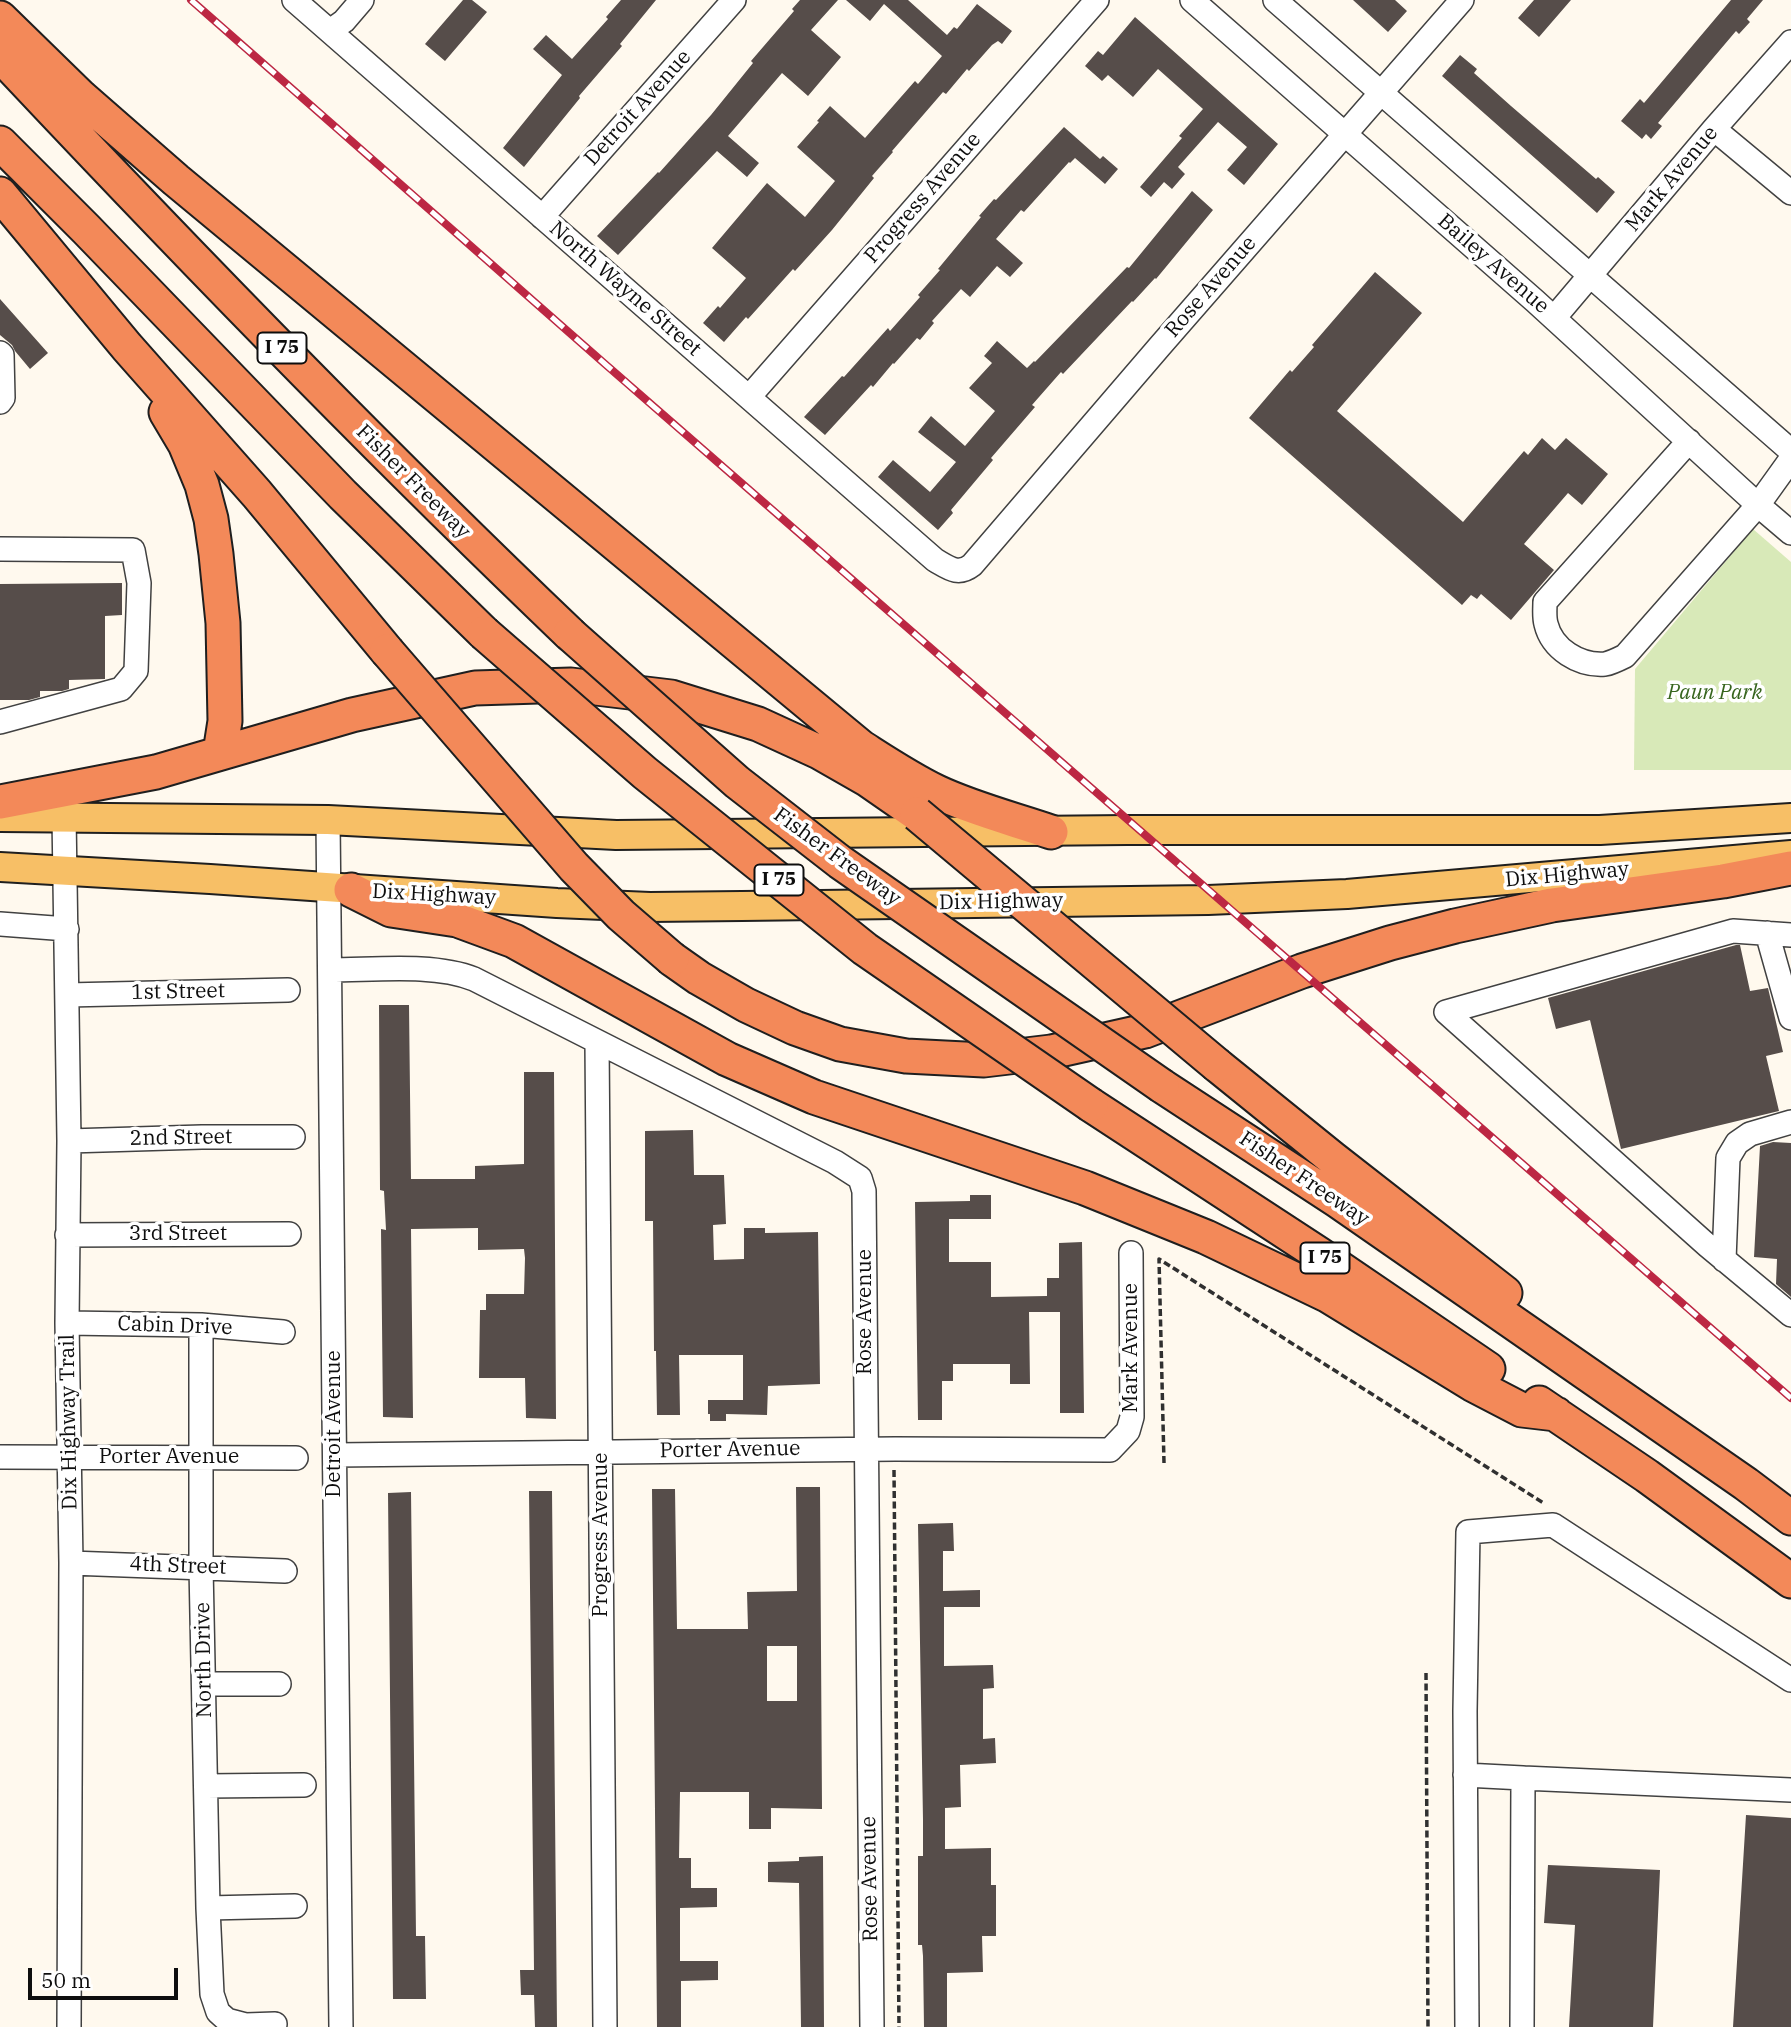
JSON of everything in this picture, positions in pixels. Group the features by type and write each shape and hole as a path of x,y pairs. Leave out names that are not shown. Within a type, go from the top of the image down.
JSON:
{"highway":[{"path":"0,18 81,97 176,180 861,747 903,775 939,793 1051,832"},
{"name":"Fisher Freeway","path":"0,55 341,410 439,508 570,634 737,782 840,862 1162,1086 1338,1201 1791,1518"},
{"name":"I 75","path":"0,143 343,495 484,633 645,773 865,949 1091,1105 1647,1476 1791,1581"},
{"path":"0,194 127,347 257,494 387,652 574,867 621,915 672,959 746,1005 795,1028 840,1044 906,1056 984,1060 1051,1052 1145,1031 1302,971 1455,926 1552,905 1723,881 1791,868"},
{"path":"127,347 185,444 202,485 211,519 223,624 225,721 220,752"},
{"path":"0,802 156,772 352,715 475,688 571,685 671,697 758,724 839,763 917,814 1332,1158 1573,1344 1603,1385"},
{"path":"340,889 391,910 457,920 514,941 727,1059 814,1097 1085,1188 1195,1232 1327,1294 1472,1384 1522,1410 1556,1415"}],"main road":[{"name":"Dix Highway","path":"0,817 328,820 616,835 1600,830 1791,818"},
{"name":"Dix Highway","path":"0,867 650,907 1209,900 1404,890 1791,855"}],"street":[{"name":"North Wayne Street","path":"294,0 936,560 953,571 959,571"},
{"path":"330,32 344,21 362,0"},
{"name":"Detroit Avenue","path":"542,216 734,0"},
{"name":"Progress Avenue","path":"749,397 1097,0"},
{"name":"Bailey Avenue","path":"1192,0 1554,318 1791,533"},
{"path":"1275,0 1791,452"},
{"name":"Rose Avenue","path":"959,571 972,565 1462,0"},
{"name":"Mark Avenue","path":"1554,318 1791,42"},
{"path":"1714,129 1791,193"},
{"path":"0,353 3,398 0,402"},
{"path":"1689,441 1545,602 1545,621 1550,637 1566,653 1578,660 1607,664 1625,656 1758,505 1791,459"},
{"path":"0,549 133,550 139,583 136,671 121,689 0,722"},
{"name":"Dix Highway Trail","path":"64,816 71,1563 69,2027"},
{"name":"Detroit Avenue","path":"328,820 340,889 330,970 341,2027"},
{"path":"0,924 67,929"},
{"path":"1791,935 1733,931 1446,1012 1724,1260 1791,1315"},
{"path":"1767,933 1791,1018"},
{"name":"Rose Avenue","path":"330,970 438,970 474,979 835,1162 860,1178 864,1191 872,2027"},
{"name":"1st Street","path":"67,995 288,990"},
{"name":"Progress Avenue","path":"597,1042 605,2027"},
{"path":"1724,1260 1728,1158 1737,1143 1750,1134 1791,1122"},
{"name":"2nd Street","path":"69,1141 293,1137"},
{"name":"3rd Street","path":"67,1234 289,1234"},
{"name":"Mark Avenue","path":"1120,1440 1128,1431 1132,1418 1130,1253"},
{"name":"Cabin Drive","path":"67,1323 201,1325 283,1332"},
{"name":"North Drive","path":"201,1325 201,1567 212,1994 218,2012 227,2020 246,2025 275,2024"},
{"name":"Porter Avenue","path":"335,1455 866,1449 1096,1451 1110,1450 1120,1440"},
{"name":"Porter Avenue","path":"0,1457 296,1458"},
{"path":"1467,2027 1465,1775 1468,1532 1553,1525 1791,1680"},
{"name":"4th Street","path":"71,1563 285,1570"},
{"path":"205,1684 279,1685"},
{"path":"1465,1775 1791,1790"},
{"path":"1522,1778 1522,2027"},
{"path":"206,1786 304,1785"},
{"path":"208,1908 295,1906"}],"path":[{"path":"1164,1464 1159,1259 1550,1507"},
{"path":"894,1465 898,2027"},
{"path":"1426,1673 1428,2027"}],"green space":[{"name":"Paun Park","path":"1753,529 1791,562 1791,770 1634,770 1635,669"}],"building":[{"path":"463,0 472,0 487,12 445,61 425,44"},
{"path":"621,0 656,0 524,167 503,148 562,75 533,49 546,35 572,59 608,19 606,17"},
{"path":"800,0 838,0 811,30 841,57 808,96 782,73 728,136 759,163 747,177 717,151 618,255 597,236 711,115"},
{"path":"846,0 908,0 947,35 954,27 957,29 977,4 1012,31 1002,44 998,41 992,45 946,94 943,92 892,151 832,230 724,342 703,323 746,278 712,248 767,183 805,217 835,181 797,147 819,122 817,121 830,106 865,138 915,81 918,84 942,56 884,4 870,21"},
{"path":"1353,0 1395,0 1407,11 1388,32"},
{"path":"1534,0 1571,0 1539,37 1518,18"},
{"path":"1731,0 1763,0 1747,19 1750,22 1739,34 1736,31 1658,123 1662,126 1651,139 1646,134 1642,139 1621,121 1640,99 1644,103"},
{"path":"1135,17 1278,144 1244,185 1227,170 1247,147 1218,122 1178,167 1185,174 1172,189 1164,182 1151,197 1140,187 1203,109 1158,69 1133,97 1108,75 1102,81 1085,66 1098,51 1103,55"},
{"path":"1460,55 1477,69 1474,73 1511,106 1615,192 1597,213 1442,76"},
{"path":"1064,127 1100,159 1103,156 1118,169 1105,184 1075,158 1069,162 996,239 1023,263 1010,277 997,266 970,297 961,289 932,321 934,323 920,340 917,338 825,435 804,417 888,328 890,331 920,297 918,295 981,217 979,216"},
{"path":"1192,191 1213,210 1156,279 1063,374 1061,372 1032,405 1035,407 991,458 993,460 951,510 953,513 938,530 878,477 893,460 930,492 956,462 918,432 931,416 965,446 995,411 969,388 992,363 984,356 997,341 1027,368 1035,362 1127,267 1129,268"},
{"path":"1375,272 1422,313 1337,411 1463,522 1524,451 1528,455 1542,438 1555,450 1566,438 1608,474 1582,505 1568,493 1524,544 1554,570 1511,620 1481,594 1477,599 1471,595 1462,605 1249,418 1290,370 1292,372 1314,347 1312,345"},
{"path":"0,299 48,353 30,369 12,345 0,335"},
{"path":"122,583 122,615 105,616 105,679 69,680 69,689 40,691 40,697 29,700 0,700 0,584"},
{"path":"1740,945 1750,991 1768,988 1783,1052 1766,1056 1779,1111 1621,1149 1590,1020 1556,1029 1548,998"},
{"path":"379,1005 409,1005 411,1179 475,1179 475,1166 524,1164 524,1072 554,1072 556,1419 526,1418 525,1378 479,1378 480,1310 486,1310 486,1294 524,1294 525,1258 524,1249 478,1250 478,1228 411,1229 413,1418 383,1417 381,1229 386,1230 384,1191 380,1190"},
{"path":"693,1130 694,1175 724,1175 726,1224 713,1225 714,1260 744,1259 744,1228 765,1228 765,1233 818,1232 820,1384 768,1386 767,1415 726,1414 726,1421 710,1421 708,1400 743,1400 743,1355 679,1355 680,1415 657,1415 653,1221 645,1221 645,1131"},
{"path":"1773,1142 1791,1143 1791,1297 1776,1284 1777,1259 1754,1257 1760,1146"},
{"path":"970,1195 991,1195 991,1219 949,1219 949,1262 991,1262 991,1297 1047,1296 1047,1278 1059,1278 1059,1243 1082,1242 1084,1413 1060,1413 1060,1312 1029,1312 1030,1384 1010,1384 1010,1364 953,1364 953,1381 942,1381 942,1420 918,1420 915,1202 970,1201"},
{"path":"796,1487 820,1487 822,1809 771,1808 771,1829 749,1829 749,1792 680,1792 679,1858 691,1858 691,1888 717,1888 717,1907 680,1908 680,1961 718,1961 718,1980 681,1981 681,2027 657,2027 652,1489 675,1489 677,1629 748,1629 747,1592 797,1591","holes":["767,1646 797,1646 797,1701 767,1701"]},
{"path":"529,1491 552,1491 557,2027 535,2027 534,1995 521,1995 520,1970 534,1970"},
{"path":"411,1492 416,1936 425,1936 426,1999 393,1999 388,1493"},
{"path":"953,1523 954,1551 943,1551 943,1591 980,1590 980,1607 944,1607 944,1666 993,1665 994,1688 983,1689 983,1739 995,1738 996,1763 960,1765 961,1807 945,1808 945,1849 991,1848 991,1885 996,1885 996,1936 982,1936 983,1972 947,1973 947,2027 924,2027 923,1956 922,1945 918,1945 918,1856 923,1856 923,1820 918,1524"},
{"path":"1746,1815 1791,1818 1791,2027 1733,2027"},
{"path":"823,1856 824,2027 801,2027 799,1883 768,1882 768,1862 799,1861 799,1857"},
{"path":"1548,1865 1660,1870 1653,2027 1569,2027 1575,1925 1544,1923"}],"railway":[{"path":"191,0 1791,1398"}]}
